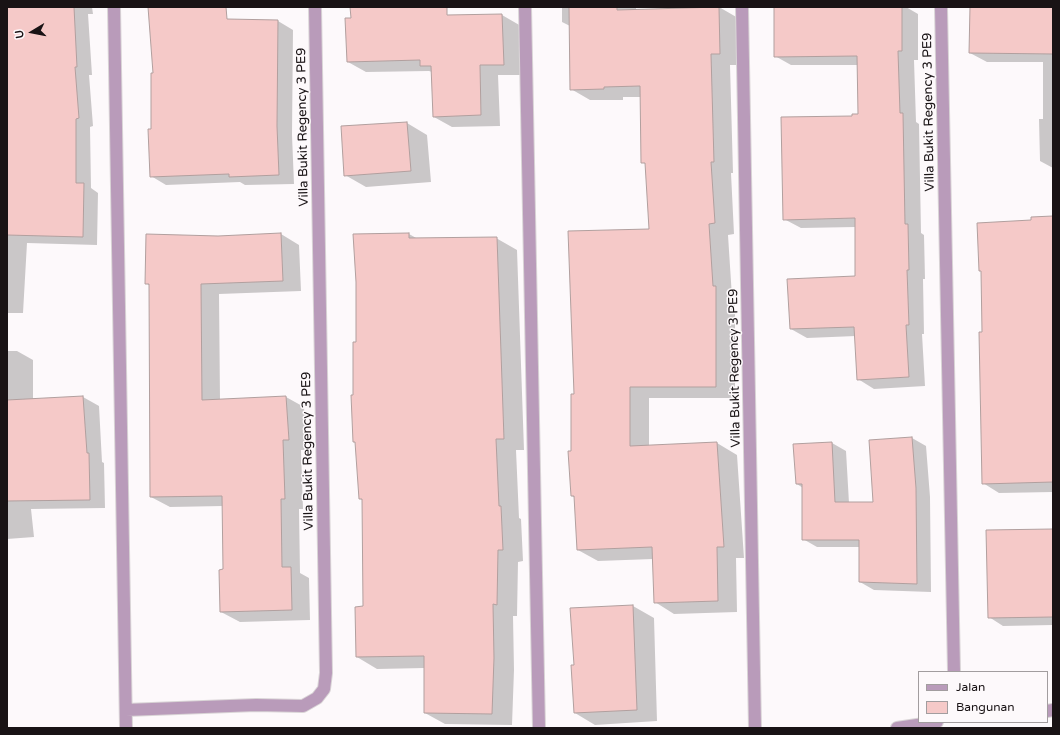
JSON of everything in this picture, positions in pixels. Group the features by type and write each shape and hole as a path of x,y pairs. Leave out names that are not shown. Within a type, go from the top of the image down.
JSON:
{"street":[{"path":"114,7 126,728"},
{"name":"Villa Bukit Regency 3 PE9","path":"126,710 303,706 317,698 324,689 325,649 315,7"},
{"path":"525,7 539,728"},
{"name":"Villa Bukit Regency 3 PE9","path":"742,7 755,728"},
{"name":"Villa Bukit Regency 3 PE9","path":"941,7 954,671"},
{"path":"897,728 930,723"}],"building":[{"path":"7,7 74,7 77,67 75,67 79,118 76,119 76,183 84,183 83,237 7,235"},
{"path":"148,7 226,7 227,19 278,20 277,126 279,175 229,177 229,174 150,177 148,129 151,129 151,73 153,73"},
{"path":"350,7 447,7 447,15 502,14 504,65 480,65 481,115 433,117 431,66 420,66 420,60 347,62 345,18 351,18"},
{"path":"569,7 617,7 617,10 719,7 720,54 711,54 714,162 711,162 715,223 709,224 713,286 716,286 716,387 630,387 630,446 717,442 724,547 717,547 718,601 654,603 652,547 577,550 574,496 571,496 568,451 571,451 571,394 574,394 568,231 649,229 645,163 641,163 640,86 570,90"},
{"path":"774,7 902,7 902,51 898,51 900,113 903,113 905,224 908,224 909,270 907,270 909,325 906,325 909,377 857,380 854,327 790,329 787,279 855,276 855,218 783,220 781,117 852,116 852,114 858,114 857,56 774,57"},
{"path":"970,7 1053,7 1053,54 969,53"},
{"path":"407,122 411,171 344,176 341,126"},
{"path":"1053,216 1053,482 982,484 979,332 982,332 981,271 979,271 977,223 1031,220 1031,217"},
{"path":"281,233 283,281 201,284 202,400 286,396 289,440 283,440 285,499 281,499 282,567 291,567 292,610 220,612 219,570 223,569 222,496 150,497 149,284 145,284 146,234 218,236"},
{"path":"409,233 409,238 497,237 504,439 496,439 499,506 501,506 503,550 498,550 497,605 493,604 494,658 492,714 424,713 424,656 356,657 355,607 363,606 362,499 359,499 355,442 353,442 351,395 353,395 353,342 356,342 356,282 353,234"},
{"path":"83,396 87,453 89,453 90,500 7,501 7,400"},
{"path":"912,437 916,488 917,584 859,582 859,540 802,540 802,484 796,484 793,444 832,442 835,502 873,502 869,440"},
{"path":"1053,529 1053,617 988,618 986,530"},
{"path":"633,605 637,710 574,713 571,665 574,665 570,608"}]}
